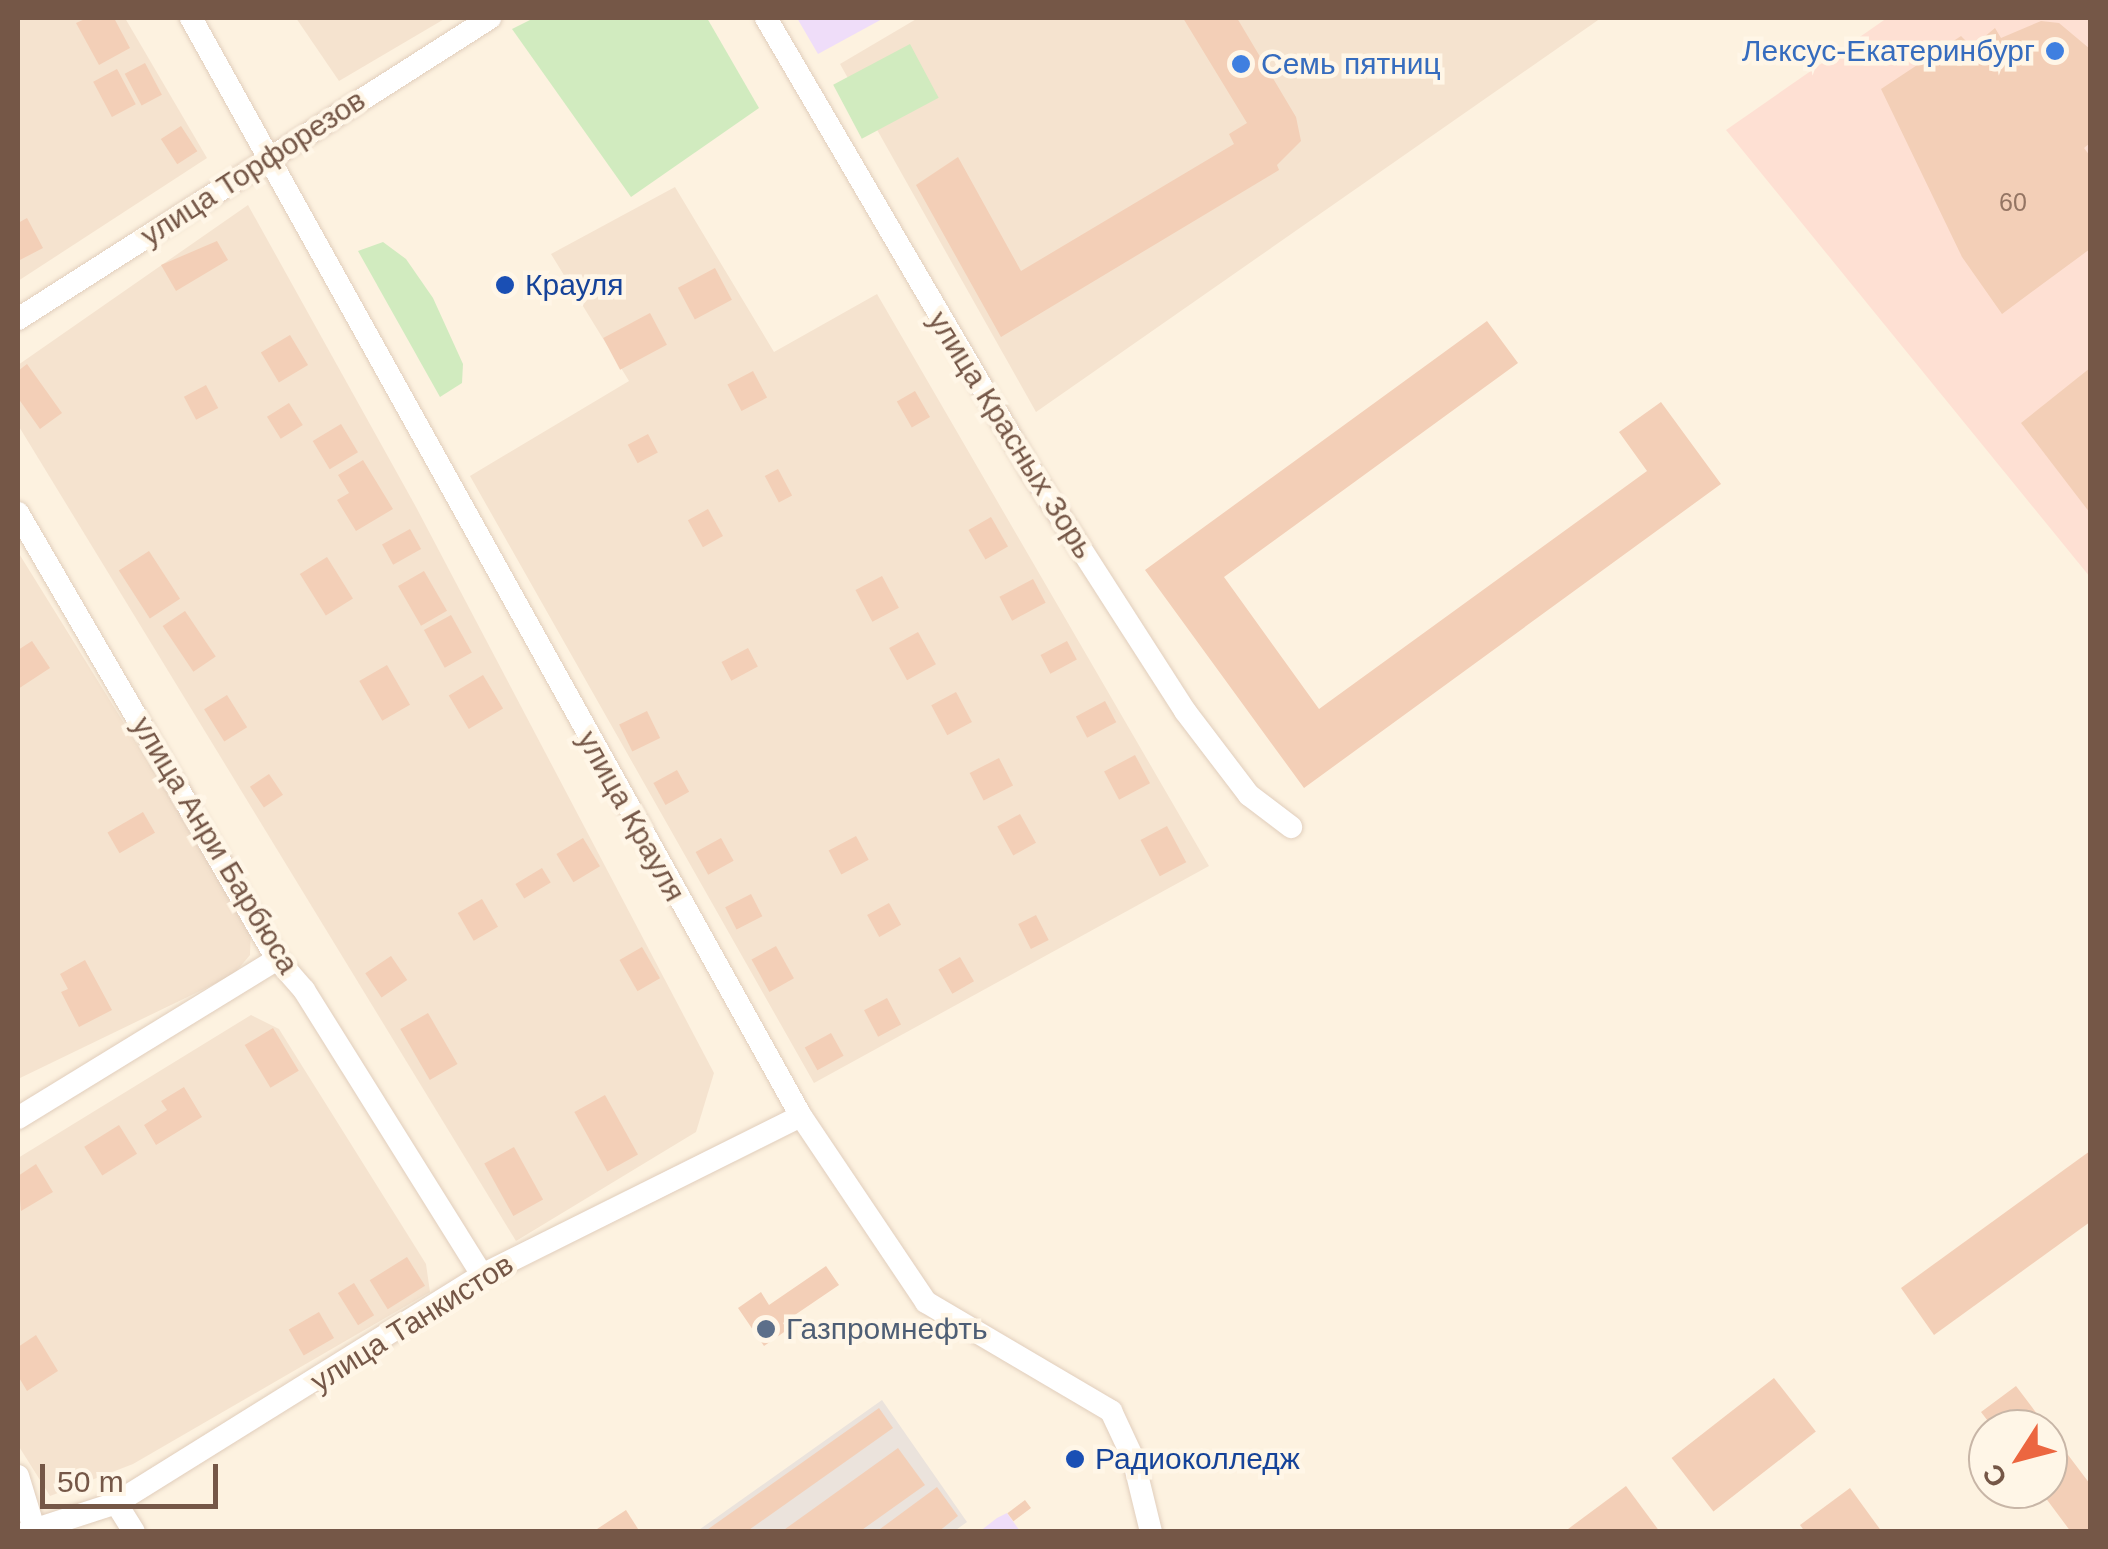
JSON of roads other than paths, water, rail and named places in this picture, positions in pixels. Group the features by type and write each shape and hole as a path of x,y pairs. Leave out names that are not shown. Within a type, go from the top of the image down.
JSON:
{"street":[{"name":"улица Крауля","path":"191,18 801,1116 926,1302 1111,1411 1133,1458 1151,1532"},
{"name":"улица Торфорезов","path":"18,319 490,18"},
{"name":"улица Красных Зорь","path":"766,18 1010,435 1175,696 1248,795 1291,827"},
{"name":"улица Анри Барбюса","path":"18,513 277,959 304,990 482,1274"},
{"path":"18,1118 277,959"},
{"name":"улица Танкистов","path":"33,1531 116,1504 482,1274 801,1116"},
{"path":"18,1476 33,1531"},
{"path":"116,1504 134,1532"}],"place":[{"name":"Лексус-Екатеринбург","path":"2055,51"},
{"name":"Семь пятниц","path":"1241,64"},
{"name":"Крауля","path":"505,285"},
{"name":"Газпромнефть","path":"766,1329"},
{"name":"Радиоколледж","path":"1075,1459"}]}
